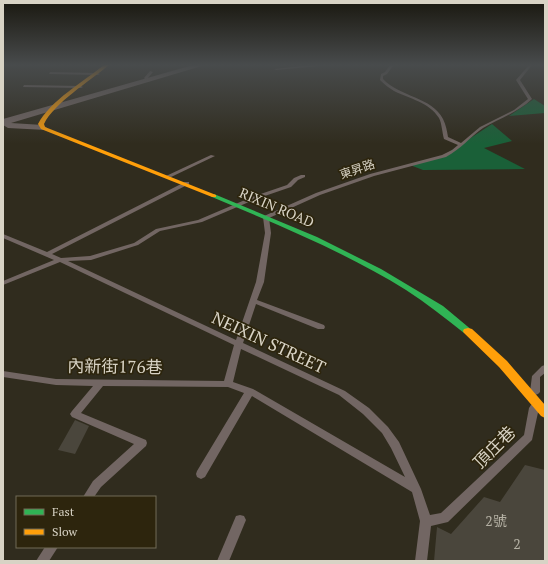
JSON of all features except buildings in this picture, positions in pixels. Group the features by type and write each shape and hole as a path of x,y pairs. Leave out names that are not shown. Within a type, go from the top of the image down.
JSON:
{"street":[{"path":"3,125 23,125 43,128 42,121 53,108 74,91"},
{"path":"3,122 112,91"},
{"name":"RIXIN ROAD","path":"43,128 187,183 359,258 421,295 453,319 504,366 545,413"}],"lane":[{"path":"397,91 423,102 434,109 441,118 446,138 460,144"},
{"name":"東昇路","path":"266,217 318,194 372,175 444,156 454,151 460,144 471,137 480,128 515,111 530,99 525,91"},
{"path":"169,176 213,156"},
{"path":"3,283 60,260 91,258 136,244 158,230 200,221 254,198 289,186 296,179 304,176"},
{"path":"47,254 187,183"},
{"path":"228,384 238,345 260,282 268,233 266,217"},
{"name":"NEIXIN STREET","path":"3,236 60,260 342,393 366,411 385,430 395,445 416,489 426,521 421,561"},
{"path":"254,301 322,328"},
{"name":"頂庄巷","path":"426,521 444,518 529,437 535,400 536,376 545,368"},
{"name":"內新街176巷","path":"3,374 56,382 228,384 250,391 416,489"},
{"path":"89,496 97,484 142,443 75,414 101,382"},
{"path":"201,474 250,391"},
{"path":"223,561 240,520"},
{"path":"42,561 51,548"}],"green space":[{"path":"534,99 545,106 545,113 509,116"},
{"path":"492,124 512,141 484,148 525,169 423,170 410,165 443,156"}],"traffic: fast":[{"path":"214,196 314,238 378,270 439,309 468,331"}],"traffic: slow":[{"path":"74,91 44,118 41,124 43,128 214,196"},
{"path":"468,331 503,364 545,413"}]}
